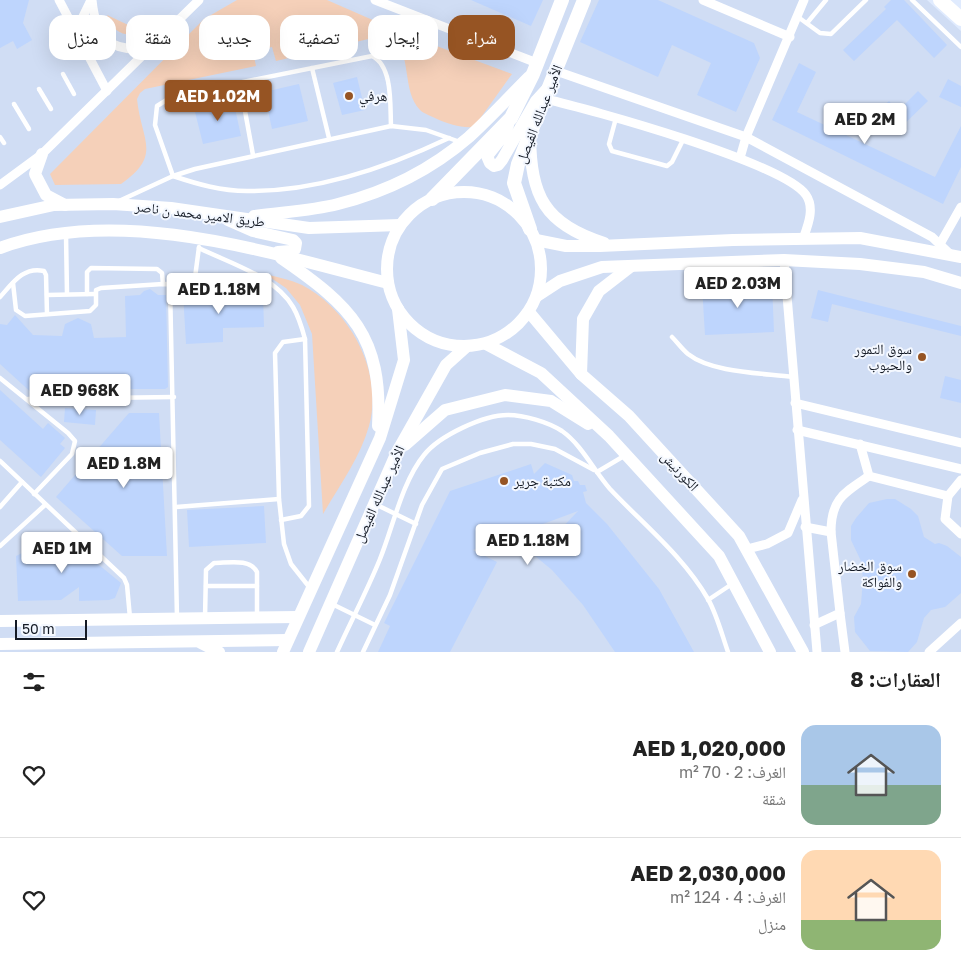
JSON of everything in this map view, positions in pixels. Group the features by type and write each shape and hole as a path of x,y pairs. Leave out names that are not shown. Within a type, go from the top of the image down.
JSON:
{"main road":[{"name":"الأمير عبدالله الفيصل","path":"432,199 511,118 535,68 562,0"},
{"name":"الأمير عبدالله الفيصل","path":"533,234 514,183 518,164 584,0"},
{"path":"940,0 961,19"},
{"path":"240,218 336,204 370,194 402,181 433,164 455,140 535,68"},
{"path":"511,118 503,136 487,156 490,163 494,166 498,165 502,160 536,101 547,93"},
{"path":"530,136 531,166 536,189 549,211 563,225 585,236 614,246"},
{"path":"42,154 35,174 46,195 65,205"},
{"path":"453,193 476,193 497,199 515,212 533,234 541,268 537,296 529,312 517,326 503,336 486,344 466,346 439,342 416,329 398,309 388,283 387,263 400,225 414,210 432,199 453,193"},
{"name":"طريق الامير محمد ن ناصر","path":"0,217 54,205 113,204 220,215 309,228 400,225"},
{"path":"220,215 253,231 293,240 296,243 295,249 291,251 273,252"},
{"path":"0,248 19,241 66,234 120,231 273,252 388,283"},
{"path":"533,234 566,246 860,238 956,256"},
{"path":"273,252 324,288 358,325 369,346 379,392 377,443"},
{"path":"537,296 560,281 602,267 784,260 860,264 924,272 961,283"},
{"path":"581,374 583,319 599,291 630,267"},
{"name":"الأمير عبدالله الفيصل","path":"288,640 377,443 404,360 398,309"},
{"name":"الكورنيش","path":"529,312 581,374 629,416 740,536 804,652"},
{"name":"الكورنيش","path":"486,344 541,373 609,436 719,556 770,652"},
{"name":"الأمير عبدالله الفيصل","path":"309,652 398,452 446,365 466,346"},
{"path":"398,452 445,410 505,395 551,402 609,436"},
{"path":"0,621 298,617"},
{"path":"0,644 80,647 196,641 288,640 283,652"},
{"path":"196,641 219,652"}],"street":[{"path":"84,15 92,0"},
{"path":"92,0 94,22 103,36 118,47 126,49"},
{"path":"184,15 199,0"},
{"path":"375,0 535,68"},
{"path":"703,0 790,37"},
{"path":"740,158 746,137 790,37 804,0"},
{"path":"63,2 68,15"},
{"path":"90,60 107,91"},
{"path":"0,185 42,154 138,60"},
{"path":"556,71 746,137 932,237 956,256"},
{"path":"547,93 616,118 740,158 785,178 807,196 810,220 804,239"},
{"path":"940,244 961,207"},
{"path":"784,260 816,652"},
{"path":"795,403 961,443"},
{"path":"797,430 961,469"},
{"path":"860,444 868,476"},
{"path":"845,652 831,532 831,517 837,501 847,490 868,476 948,496"},
{"path":"961,480 948,496 944,519 961,534"},
{"path":"747,549 767,544 788,533 803,498"},
{"path":"805,527 831,532"},
{"path":"814,625 840,613"},
{"path":"929,652 961,623"}],"lane":[{"path":"807,23 826,0"},
{"path":"798,17 820,32 831,34 866,0"},
{"path":"912,0 961,47"},
{"path":"173,176 155,125 157,106 173,96 372,56 380,59 385,69 391,126"},
{"path":"312,68 329,138"},
{"path":"63,74 74,94"},
{"path":"39,89 51,109"},
{"path":"243,100 253,155"},
{"path":"14,104 29,128"},
{"path":"616,118 609,144 612,151 667,166 672,162 683,140"},
{"path":"113,204 173,176 253,155 391,126 426,130 455,140"},
{"path":"0,137 4,143"},
{"path":"173,176 209,187 247,191 287,189 352,174 412,156 455,140"},
{"path":"66,234 67,294"},
{"path":"194,285 200,243 263,280 281,293 292,305 298,317 305,339 309,506 301,516 281,520"},
{"path":"87,294 87,272 91,268 157,269 162,273 163,284"},
{"path":"0,297 21,274 38,270 44,271 46,275 47,314"},
{"path":"13,283 16,310 20,314 90,312 96,305 96,290 101,288 163,284 245,286"},
{"path":"170,285 174,397 177,618"},
{"path":"47,295 95,294"},
{"path":"672,337 689,355 707,363 728,369 793,377"},
{"path":"305,339 283,342 275,353 279,499 286,555 311,590"},
{"path":"0,378 68,432 74,441 75,446 72,454 34,494"},
{"path":"28,399 174,397"},
{"path":"337,652 380,559 412,476 423,456 433,445 456,431 481,421 507,415 543,422 561,431 573,440 609,488 669,546 708,600 728,652"},
{"path":"363,652 390,595 432,486 442,469 480,453 513,444 547,446 598,472"},
{"path":"598,472 626,455"},
{"path":"0,461 124,578 128,585 130,619"},
{"path":"0,508 22,482"},
{"path":"176,507 279,499"},
{"path":"374,504 416,524"},
{"path":"0,546 46,505"},
{"path":"205,618 206,570 214,563 248,563 254,567 257,572 257,617"},
{"path":"708,600 733,583"},
{"path":"206,586 256,586"},
{"path":"330,603 375,625"}],"shaded area":[{"path":"0,0 927,0 961,31 961,652 0,652"},
{"path":"237,0 327,0 368,18 368,39 358,41 358,15 280,15 280,60 276,61 272,47 270,48 270,15 211,15"},
{"path":"116,19 126,24 126,34 116,30"},
{"path":"199,24 199,60 255,60 256,66 145,89 137,99 145,136 146,155 134,174 121,184 55,185 50,174 163,60 189,60 189,34"},
{"path":"438,47 448,50 448,60 474,60 512,74 474,127 464,127 441,121 420,110 414,102 404,60 438,60"},
{"path":"265,274 302,285 335,310 348,326 367,364 372,385 369,426 355,461 323,514 312,334 300,305 286,288"}],"building":[{"path":"0,0 29,0 23,23 32,40 17,49 13,41 0,48"},
{"path":"471,0 543,0 531,26 515,19 515,15 506,15"},
{"path":"599,0 658,0 754,43 760,58 736,112 697,95 711,63 672,45 658,77 580,42"},
{"path":"891,0 904,0 947,45 934,58 897,20 854,61 843,50 886,9 884,7"},
{"path":"799,63 816,72 797,112 935,177 961,126 961,167 943,204 772,120"},
{"name":"هرفي","path":"357,77 365,110 342,115 333,83"},
{"path":"948,79 961,86 961,107 939,97"},
{"path":"299,84 308,121 272,129 264,92"},
{"path":"918,91 928,101 898,130 879,110 889,101 898,111"},
{"path":"233,99 241,136 203,144 194,108"},
{"path":"772,283 774,332 705,335 702,286"},
{"path":"150,289 158,295 166,295 168,387 165,389 106,389 96,394 71,394 62,390 34,395 0,364 0,324 7,325 15,315 33,335 62,336 65,324 78,318 91,324 94,338 126,337 125,296 140,295"},
{"path":"818,290 961,326 961,336 832,304 828,322 811,318"},
{"path":"221,292 221,297 263,295 264,327 223,328 223,342 186,344 183,293"},
{"path":"945,376 961,380 961,403 940,398"},
{"path":"0,390 43,429 48,423 65,438 60,444 65,448 41,477 0,440"},
{"path":"65,408 96,410 95,425 64,422"},
{"path":"129,413 159,413 167,556 122,556 56,497"},
{"path":"545,463 572,475 574,481 578,481 580,485 585,485 587,491 583,492 586,503 607,524 659,589 694,652 615,652 583,605 552,570 535,556 578,511 473,550 497,562 450,652 378,652 390,626 384,623 450,491 531,464 534,474"},
{"name":"سوق الخضار والفواكة","path":"895,499 918,516 924,537 935,544 939,543 947,546 961,557 961,593 945,607 931,610 924,618 917,642 908,652 870,651 855,632 854,617 861,604 863,579 861,561 851,540 851,526 869,503"},
{"path":"264,506 266,543 189,547 187,510"},
{"path":"61,534 121,583 115,598 79,601 79,587 61,600 18,601 16,556"}],"place":[{"name":"هرفي","path":"349,96"},
{"name":"سوق التمور والحبوب","path":"922,357"},
{"name":"مكتبة جرير","path":"504,481"},
{"name":"سوق الخضار والفواكة","path":"912,574"}]}
